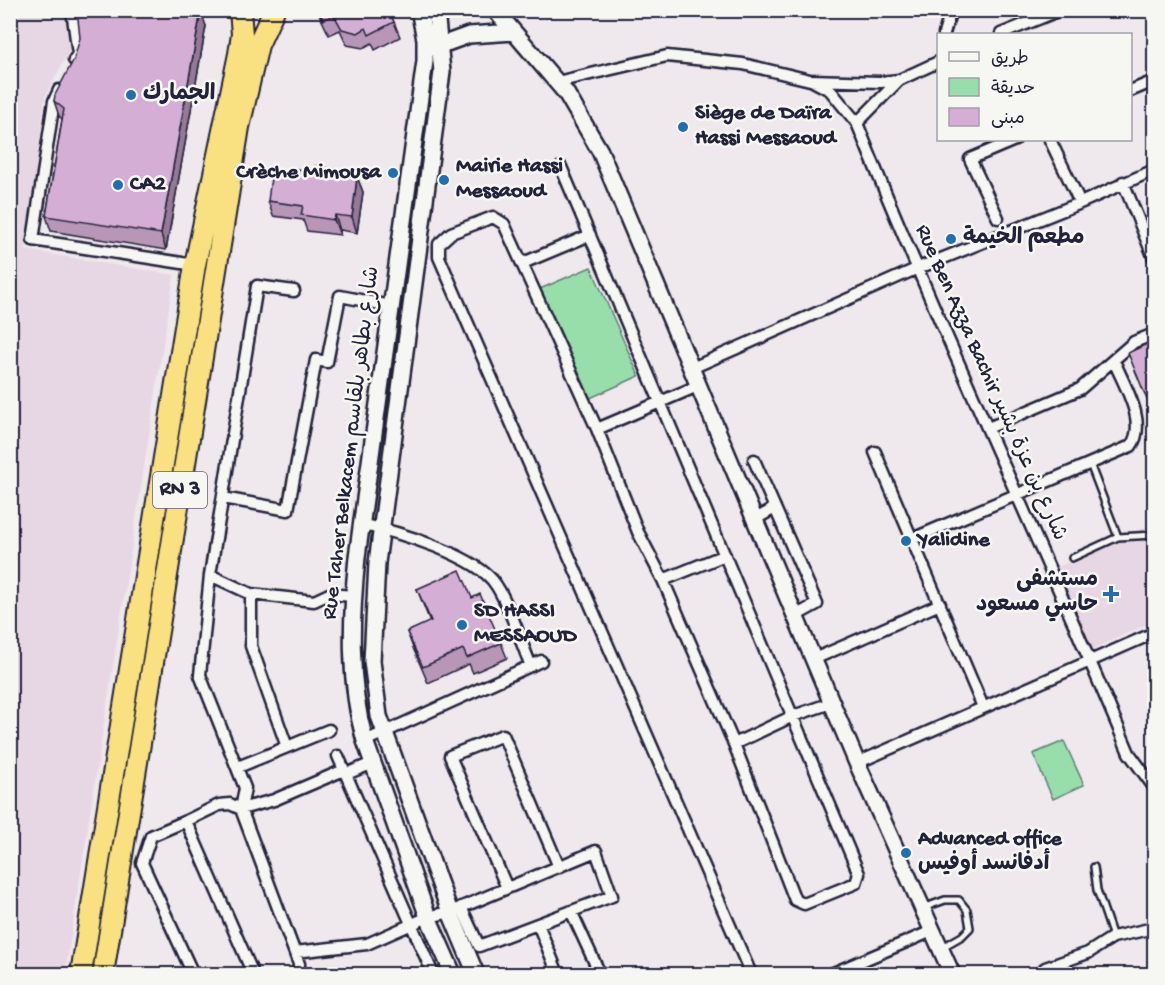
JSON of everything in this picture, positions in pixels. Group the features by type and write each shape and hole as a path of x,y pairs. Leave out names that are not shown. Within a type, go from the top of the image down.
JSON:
{"highway":[{"name":"RN 3","path":"81,975 195,265 240,54 242,34 240,10"},
{"name":"RN 3","path":"103,975 238,126 258,45 274,10"}],"main road":[{"name":"Rue Taher Belkacem شارع بطاهر بلقاسم","path":"419,10 426,51 353,596 354,681 357,713 365,741 428,917 453,975"},
{"name":"Rue Taher Belkacem شارع بطاهر بلقاسم","path":"436,10 442,72 381,528 372,633 376,700 385,733 456,909 476,975"},
{"path":"495,10 575,106 600,151 831,703 952,975"},
{"path":"426,51 441,44 477,34 514,32"}],"street":[{"path":"72,10 78,54 54,101 33,240 195,265"},
{"path":"944,33 951,10"},
{"path":"1003,33 1060,10"},
{"path":"557,82 667,56 743,64 810,80 881,82 898,80 937,61"},
{"name":"Rue Ben Azza Bachir شارع بن عزة بشير","path":"810,80 830,90 857,123 916,269 1019,495 1130,753 1155,786"},
{"path":"857,123 898,80"},
{"path":"1132,91 1155,81"},
{"path":"998,218 970,159 1013,141"},
{"path":"1050,141 1077,196"},
{"path":"561,168 859,874 856,883 804,904 795,900 734,744 663,580 638,532 597,429 524,263 504,224 493,217 451,233 439,244 438,250 751,975"},
{"path":"692,368 916,269 1078,204 1123,182 1155,170"},
{"path":"1123,182 1155,258"},
{"path":"524,263 590,235"},
{"path":"294,291 257,286 210,574 200,675 245,788 241,809 299,964 299,975"},
{"path":"223,498 288,510 316,360 327,362 340,296 391,306"},
{"path":"988,429 1080,388 1134,342 1155,334"},
{"path":"912,539 1131,446 1138,437 1138,424 1114,360"},
{"path":"597,429 699,385"},
{"path":"875,452 984,706"},
{"path":"754,460 817,604 795,616"},
{"path":"754,520 775,508"},
{"path":"363,525 403,534 481,568 496,585 536,663 365,741"},
{"path":"663,580 725,555"},
{"path":"210,574 251,594 314,601 329,594 353,596"},
{"path":"251,594 251,646 287,747"},
{"path":"814,659 940,604"},
{"path":"857,763 1155,633"},
{"path":"734,744 793,716 831,703"},
{"path":"238,767 329,730"},
{"path":"507,888 450,756 503,735 559,867"},
{"path":"338,756 433,975"},
{"path":"193,975 142,863 151,836 219,805 230,804 241,809 274,800 373,763"},
{"path":"186,821 253,975"},
{"path":"294,952 367,944 428,917 456,909 596,851 612,896 479,946 456,909"},
{"path":"571,911 600,975"},
{"path":"538,924 558,975"},
{"path":"1043,975 1046,968 1088,953 1113,937 1155,928"},
{"path":"831,975 932,931"}],"lane":[{"path":"1090,464 1118,537"},
{"path":"1072,558 1118,537 1155,535"},
{"path":"1094,867 1097,890 1113,937"},
{"path":"921,908 945,900 959,900 967,910 970,928 962,936 941,948"}],"shaded area":[{"path":"10,11 65,11 70,49 45,97 26,250 174,275 65,974 11,974"},
{"name":"مستشفى حاسي مسعود","path":"1154,523 1154,621 1093,649 1056,568"}],"green space":[{"path":"591,267 639,376 588,399 540,289"},
{"path":"1064,741 1084,785 1053,799 1033,754"}],"building":[{"path":"77,10 201,11 161,234 46,216 64,109 54,101 74,59 80,38"},
{"path":"319,10 388,10 394,22 369,35 366,28 358,33 342,29 334,15 323,20"},
{"path":"315,166 346,171 345,175 357,177 352,217 335,215 334,220 301,215 303,206 268,201 272,170 289,173 290,168 314,171"},
{"path":"1155,340 1155,419 1128,353"},
{"name":"SD HASSI MESSAOUD","path":"460,570 472,598 480,594 501,643 467,658 463,649 423,667 407,632 431,621 417,589"}],"place":[{"name":"الجمارك","path":"131,95"},
{"name":"Siège de Daïra Hassi Messaoud","path":"683,127"},
{"name":"Crèche Mimousa","path":"393,173"},
{"name":"Mairie Hassi Messaoud","path":"444,180"},
{"name":"CA2","path":"118,185"},
{"name":"مطعم الخيمة","path":"951,239"},
{"name":"Yalidine","path":"906,541"},
{"name":"مستشفى حاسي مسعود","path":"1111,594"},
{"name":"SD HASSI MESSAOUD","path":"462,625"},
{"name":"Advanced office أدفانسد أوفيس","path":"906,853"}]}
